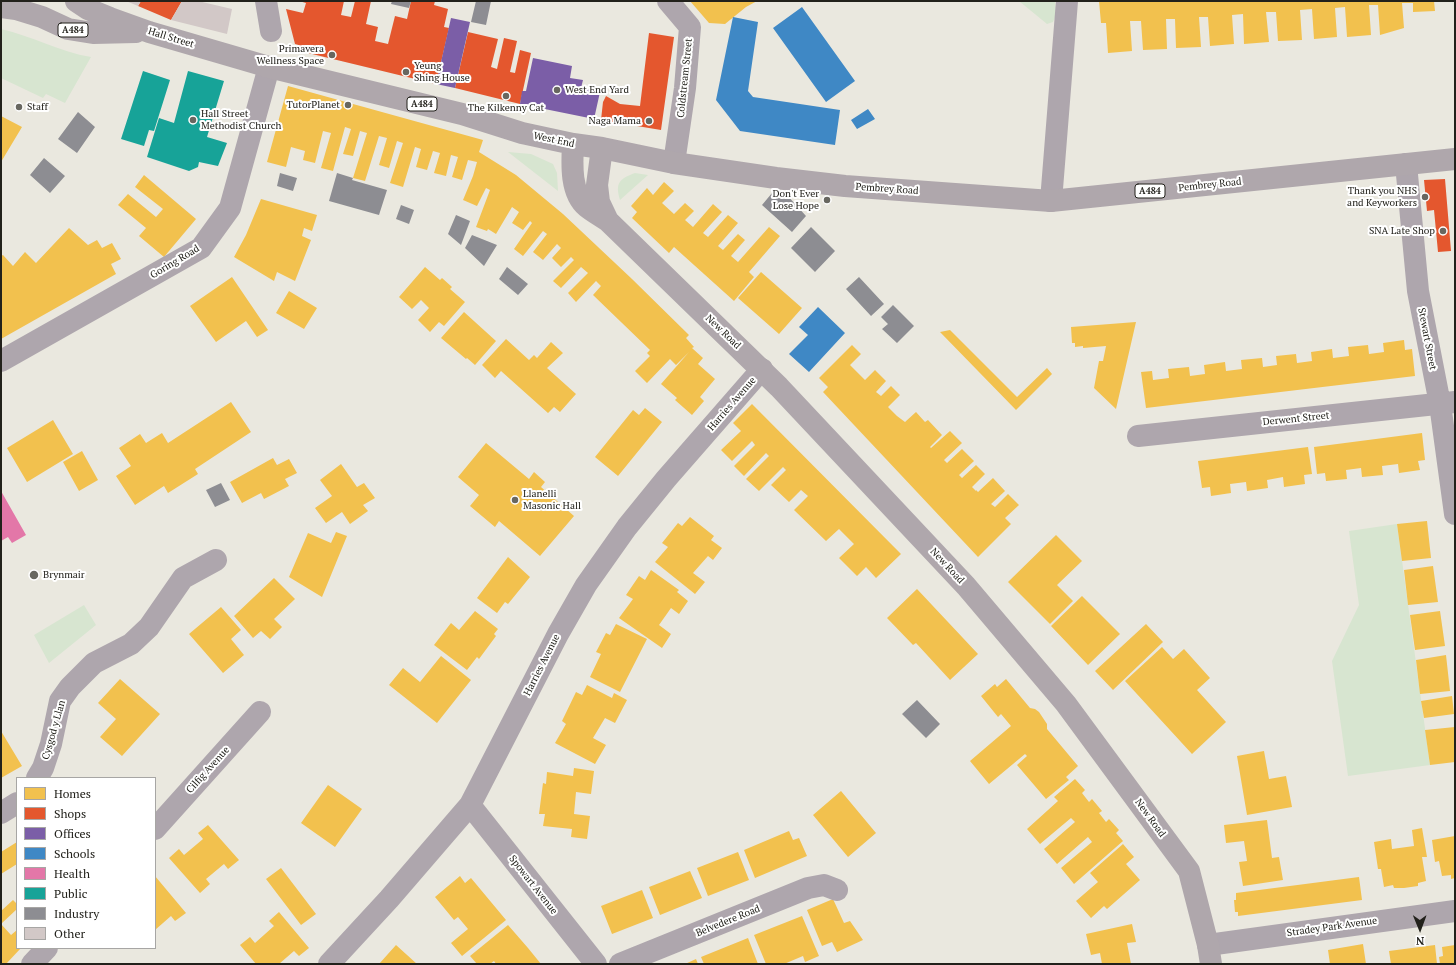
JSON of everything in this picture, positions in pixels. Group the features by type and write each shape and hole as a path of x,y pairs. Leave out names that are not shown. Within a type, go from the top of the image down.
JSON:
{"main road":[{"name":"Hall Street","path":"76,1 88,9 149,32 269,68"},
{"name":"A484","path":"1,8 16,9 29,13 68,29 93,33 149,32"},
{"name":"West End","path":"269,68 462,114 522,133 573,144 602,148 674,163 776,178 845,186"},
{"name":"New Road","path":"573,144 573,176 576,190 585,206 608,220 762,370 966,586 1066,704 1189,871 1210,954"},
{"name":"New Road","path":"602,148 597,185 599,202 608,220"},
{"name":"Pembrey Road","path":"845,186 1051,201 1455,159"}],"street":[{"path":"266,1 271,31"},
{"name":"Coldstream Street","path":"668,1 690,27 685,88 674,163"},
{"path":"1051,201 1067,1"},
{"name":"Goring Road","path":"1,361 201,248 230,208 269,68"},
{"name":"Stewart Street","path":"1406,164 1418,291 1447,403 1455,514"},
{"name":"Harries Avenue","path":"329,964 389,899 470,805 558,634 586,585 632,521 666,479 762,370"},
{"name":"Derwent Street","path":"1138,436 1447,403"},
{"name":"Cysgod y Llan","path":"38,777 43,768 52,744 60,701 70,687 94,663 131,644 149,627 183,578 216,560"},
{"name":"Cilfig Avenue","path":"156,828 260,712"},
{"path":"1,814 16,804"},
{"name":"Spowart Avenue","path":"470,805 596,964"},
{"name":"Belvedere Road","path":"620,964 808,888 824,885 837,890"},
{"name":"Stradey Park Avenue","path":"1210,954 1455,911"},
{"path":"32,964 46,949"}],"green space":[{"path":"1019,1 1055,1 1056,15 1053,22 1047,24"},
{"path":"1,29 68,52 91,57 65,103 46,94 43,98 1,78"},
{"path":"508,152 531,154 553,164 557,173 558,191"},
{"path":"635,173 648,175 620,200 618,186 620,182 625,177"},
{"path":"1397,524 1430,765 1348,776 1332,661 1359,605 1349,531"},
{"path":"84,605 96,625 49,663 34,635"}],"building: Homes":[{"path":"690,1 757,1 746,7 725,24 709,23"},
{"path":"1099,1 1434,1 1435,11 1413,12 1413,3 1402,3 1404,28 1380,35 1378,5 1369,5 1371,35 1347,37 1345,7 1335,8 1337,37 1314,39 1312,9 1300,10 1302,40 1278,41 1276,12 1266,12 1269,42 1244,44 1243,14 1232,15 1234,44 1210,46 1208,17 1199,17 1201,47 1176,48 1175,19 1166,19 1167,49 1143,50 1141,21 1130,21 1132,51 1108,53 1106,23 1101,23"},
{"path":"288,86 483,140 479,152 516,175 563,214 689,335 686,338 694,347 692,348 703,358 698,364 715,379 700,397 704,401 692,415 675,400 677,398 661,384 689,352 676,365 670,359 647,383 635,371 650,356 647,353 650,350 593,295 601,286 596,281 576,302 568,293 588,273 581,267 561,288 553,281 574,260 571,257 561,267 552,258 561,248 557,244 543,260 533,252 547,234 543,231 523,256 514,249 532,223 530,221 523,230 512,223 519,212 512,207 496,234 488,229 487,231 476,227 490,190 486,188 477,206 463,200 477,162 468,160 462,180 452,177 458,157 451,155 446,176 434,173 440,153 433,151 427,170 416,167 421,149 415,147 403,187 390,183 403,143 397,141 389,168 379,165 387,138 379,136 365,181 353,178 367,133 360,131 353,156 343,154 351,129 345,127 333,171 321,168 331,133 323,131 315,163 303,160 305,151 291,147 286,167 267,162"},
{"path":"1,116 22,127 1,162"},
{"path":"144,175 196,219 164,257 139,236 146,228 118,205 128,194 156,217 163,209 135,187"},
{"path":"664,182 674,191 662,203 674,214 685,203 694,211 685,220 693,227 713,204 722,212 703,233 708,237 728,215 738,223 718,246 723,250 738,234 745,240 731,256 738,262 769,227 780,236 749,272 754,277 734,301 674,247 669,253 632,218 637,212 631,206 647,188 653,195"},
{"path":"261,199 317,215 312,231 304,228 302,236 311,240 295,281 277,272 274,281 234,257 246,235"},
{"path":"69,228 88,245 97,240 102,248 112,243 121,259 111,264 116,274 1,339 1,256 3,255 13,266 25,252 36,263"},
{"path":"425,267 440,280 442,278 452,287 450,289 465,302 444,326 439,322 430,332 418,320 429,308 421,300 412,309 399,297"},
{"path":"761,272 802,308 779,334 738,298"},
{"path":"232,277 268,330 257,337 246,321 216,342 190,306"},
{"path":"289,291 317,308 304,329 276,313"},
{"path":"464,312 496,341 475,365 441,338"},
{"path":"1136,322 1116,409 1094,388 1099,361 1103,361 1106,346 1083,348 1083,346 1075,347 1075,343 1072,343 1071,327"},
{"path":"950,330 1017,397 1047,368 1052,374 1016,410 940,332"},
{"path":"506,339 529,360 534,355 537,358 551,342 563,353 547,368 576,394 560,412 554,407 548,413 501,371 495,378 482,365"},
{"path":"1404,340 1405,350 1412,349 1415,376 1146,408 1141,372 1152,371 1153,380 1169,378 1168,369 1189,367 1190,376 1205,374 1204,365 1225,362 1226,371 1242,369 1241,360 1262,358 1263,367 1277,365 1276,356 1296,354 1297,363 1312,361 1311,352 1332,349 1333,358 1349,356 1348,347 1368,345 1369,354 1384,352 1383,343"},
{"path":"852,345 861,354 850,365 865,380 875,370 886,381 876,392 881,396 891,386 900,395 888,407 897,416 905,422 916,412 925,422 928,420 942,435 930,447 931,448 950,431 962,443 944,460 947,463 962,449 974,461 959,475 962,478 976,465 985,474 972,487 976,491 978,492 993,478 1005,491 991,504 995,507 1008,494 1019,505 1005,518 1011,524 978,557 823,392 828,387 819,378"},
{"path":"231,402 251,432 195,469 198,474 168,493 164,486 135,505 116,476 131,466 119,448 140,434 146,443 162,433 168,443"},
{"path":"752,404 901,554 876,578 866,567 857,576 839,558 854,544 839,529 826,541 794,510 808,496 801,490 789,502 771,485 786,470 783,467 759,491 746,479 769,456 766,453 744,476 734,466 755,445 752,441 732,461 721,450 741,431 733,423"},
{"path":"645,408 662,422 618,476 595,457 633,410 639,415"},
{"path":"53,420 73,454 27,482 7,448"},
{"path":"1422,433 1425,460 1418,461 1420,470 1399,473 1398,464 1382,466 1383,475 1362,477 1361,468 1346,470 1347,479 1326,481 1325,473 1317,474 1314,447"},
{"name":"Llanelli Masonic Hall","path":"486,443 529,479 534,472 545,482 541,487 574,516 540,556 499,521 495,527 470,506 479,495 458,477"},
{"path":"1308,447 1312,474 1304,475 1305,484 1284,487 1283,477 1267,480 1268,488 1247,491 1246,482 1230,484 1231,493 1211,496 1210,487 1202,488 1198,461"},
{"path":"82,451 98,480 79,491 63,462"},
{"path":"273,458 277,465 289,459 297,473 285,479 289,486 264,499 261,493 242,503 230,482"},
{"path":"341,464 357,487 364,483 375,498 363,505 368,511 350,524 342,512 326,523 315,508 332,496 320,480"},
{"path":"690,517 714,536 711,540 722,548 713,560 708,556 693,573 705,582 695,594 655,562 668,547 662,543 678,523 682,526"},
{"path":"1427,521 1431,558 1402,561 1397,524"},
{"path":"336,532 347,536 322,597 289,577 308,533 331,543"},
{"path":"1056,535 1082,561 1057,585 1073,601 1050,624 1008,582"},
{"path":"508,557 530,577 508,604 505,602 497,613 477,598"},
{"path":"1433,566 1438,602 1408,605 1404,570"},
{"path":"651,570 679,590 677,592 688,601 679,614 671,608 659,625 671,634 662,648 619,618 633,599 626,595 639,576 645,580"},
{"path":"274,578 295,599 274,619 282,627 270,639 261,631 253,638 234,616"},
{"path":"917,589 978,654 950,680 916,643 913,645 887,618"},
{"path":"1082,596 1120,634 1088,665 1051,626"},
{"path":"221,607 241,630 231,639 244,655 223,673 189,634"},
{"path":"475,611 498,629 494,634 496,636 479,659 477,657 467,670 434,645 451,623 459,630"},
{"path":"1440,611 1445,646 1415,650 1410,615"},
{"path":"616,624 647,639 620,692 590,677 601,654 596,652 606,633 610,635"},
{"path":"1146,624 1163,642 1113,690 1095,671"},
{"path":"1162,647 1173,659 1184,649 1210,678 1197,690 1226,722 1192,754 1125,681"},
{"path":"1446,655 1450,691 1420,694 1416,660"},
{"path":"441,656 471,680 437,723 389,685 403,668 420,682"},
{"path":"120,679 160,714 122,756 100,737 116,719 98,703"},
{"path":"1006,679 1030,708 1039,712 1047,724 1047,729 1078,766 1066,777 1069,780 1046,799 1017,765 1027,756 1025,754 989,784 970,761 1011,726 1001,714 998,717 981,696 995,684 997,687"},
{"path":"587,685 612,698 614,693 627,700 615,723 605,718 593,738 606,745 595,764 555,743 566,724 562,721 576,692 582,695"},
{"path":"1452,696 1454,714 1424,718 1421,701"},
{"path":"1455,727 1455,762 1430,765 1425,730"},
{"path":"1,731 22,766 1,778"},
{"path":"1264,751 1269,779 1286,776 1292,807 1247,815 1237,756"},
{"path":"574,768 594,771 591,794 576,792 574,814 590,816 587,839 571,837 572,829 543,826 545,814 539,814 543,783 546,784 547,772 573,776"},
{"path":"1075,779 1085,790 1082,793 1089,802 1092,799 1102,811 1099,813 1106,822 1109,819 1119,830 1116,833 1123,841 1074,884 1061,868 1092,842 1088,837 1057,864 1044,849 1075,822 1071,818 1040,844 1027,829 1058,801 1054,797"},
{"path":"328,785 362,809 335,847 301,823"},
{"path":"841,791 876,833 848,857 813,815"},
{"path":"1267,820 1272,858 1279,857 1283,880 1243,886 1239,862 1247,861 1244,841 1226,843 1224,825"},
{"path":"208,825 239,860 228,869 224,864 206,879 210,884 200,893 169,858 179,849 184,855 203,839 198,833"},
{"path":"1422,828 1427,857 1422,857 1426,881 1418,883 1418,886 1404,888 1394,888 1393,885 1384,887 1381,869 1378,869 1374,842 1391,839 1392,849 1414,846 1412,830"},
{"path":"789,831 793,840 799,838 807,856 755,878 744,850"},
{"path":"1455,836 1455,878 1451,879 1451,875 1442,876 1439,861 1435,862 1432,840"},
{"path":"16,843 16,865 1,874 1,852"},
{"path":"1123,844 1134,857 1126,864 1140,880 1107,909 1104,906 1091,918 1076,901 1098,882 1090,873"},
{"path":"738,852 749,880 708,896 697,868"},
{"path":"281,868 316,914 301,925 266,879"},
{"path":"690,871 702,898 660,915 649,887"},
{"path":"460,876 465,883 471,878 506,920 462,956 451,943 468,929 458,917 454,920 435,897"},
{"path":"156,877 186,913 175,921 171,916 156,929"},
{"path":"1359,877 1362,900 1238,916 1238,912 1235,912 1234,900 1236,900 1236,893"},
{"path":"642,890 653,918 612,934 601,906"},
{"path":"833,899 844,923 850,921 863,940 837,952 832,942 822,946 807,910"},
{"path":"13,900 16,903 16,910 1,924 1,911"},
{"path":"279,912 309,948 299,956 294,951 279,964 256,964 240,945 250,937 255,943 274,926 269,921"},
{"path":"802,916 819,956 805,962 803,956 784,964 766,964 754,935"},
{"path":"1,924 11,935 16,931 16,949 20,949 6,964 1,964"},
{"path":"1132,924 1136,942 1127,943 1131,964 1102,964 1100,953 1091,955 1086,934"},
{"path":"508,925 541,964 496,964 494,961 490,964 477,964 470,956"},
{"path":"748,938 758,964 704,964 701,957"},
{"path":"1363,944 1366,964 1330,964 1328,950"},
{"path":"396,945 417,964 379,964"},
{"path":"1435,945 1437,964 1391,964 1389,951"},
{"path":"1455,945 1455,964 1440,964 1439,957 1443,956 1442,947"},
{"path":"696,959 698,964 685,964"}],"building: Shops":[{"path":"141,1 182,1 171,20 138,6"},
{"path":"299,1 344,1 341,15 351,17 355,1 371,1 366,24 378,27 375,41 388,44 395,16 407,19 411,1 435,1 434,5 448,9 444,27 449,28 436,84 308,53 309,48 295,44 286,9 303,13 306,3"},
{"path":"468,32 498,39 491,67 497,69 504,38 517,41 510,72 515,73 520,50 531,53 520,104 455,88"},
{"path":"649,33 674,37 661,130 601,120 603,102 606,96 620,104 640,106"},
{"name":"SNA Late Shop","path":"1445,179 1451,251 1438,252 1434,210 1427,211 1424,180"}],"building: Offices":[{"path":"451,18 470,22 455,88 436,84"},
{"name":"West End Yard","path":"533,58 572,66 570,78 583,80 581,88 600,92 594,119 520,104 522,91 526,91"}],"building: Schools":[{"path":"802,7 855,81 826,102 773,28"},
{"path":"733,17 758,22 748,91 753,97 840,110 835,145 740,131 716,100"},
{"path":"868,109 875,119 857,129 851,120"},
{"path":"818,307 845,333 809,372 789,354 808,335 799,327"}],"building: Health":[{"path":"1,491 26,535 12,543 8,537 1,541"}],"building: Public":[{"path":"143,71 170,80 154,131 149,130 144,146 121,139"},
{"name":"Hall Street Methodist Church","path":"188,71 224,81 207,137 227,143 218,166 199,162 198,167 189,171 147,157 159,118 174,123"}],"building: Industry":[{"path":"392,1 411,1 409,8 391,4"},
{"path":"476,1 491,1 486,25 471,22"},
{"path":"78,112 95,127 77,153 58,139"},
{"path":"44,158 65,176 50,193 30,175"},
{"path":"280,173 297,178 293,191 277,186"},
{"path":"337,173 353,178 352,180 387,190 379,215 329,201"},
{"path":"772,193 787,195 806,216 792,232 762,205"},
{"path":"401,205 414,210 409,224 396,219"},
{"path":"456,215 470,221 461,245 448,234"},
{"path":"811,227 835,251 815,272 791,248"},
{"path":"472,235 497,245 484,266 465,248"},
{"path":"507,267 528,284 518,295 499,279"},
{"path":"859,277 884,304 871,316 846,289"},
{"path":"893,305 914,326 897,343 882,329 888,324 881,317"},
{"path":"221,483 230,500 215,507 206,490"},
{"path":"917,700 940,724 926,738 902,714"}],"building: Other":[{"path":"126,1 141,1 138,6"},
{"path":"182,1 198,1 232,9 227,34 171,20"}],"place":[{"name":"Primavera Wellness Space","path":"332,55"},
{"name":"Yeung Shing House","path":"406,72"},
{"name":"West End Yard","path":"557,90"},
{"name":"The Kilkenny Cat","path":"506,96"},
{"name":"TutorPlanet","path":"348,105"},
{"name":"Staff","path":"19,107"},
{"name":"Hall Street Methodist Church","path":"193,120"},
{"name":"Naga Mama","path":"649,121"},
{"name":"Thank you NHS and Keyworkers","path":"1425,197"},
{"name":"Don't Ever Lose Hope","path":"827,200"},
{"name":"SNA Late Shop","path":"1443,231"},
{"name":"Llanelli Masonic Hall","path":"515,500"},
{"name":"Brynmair","path":"34,575"}]}
